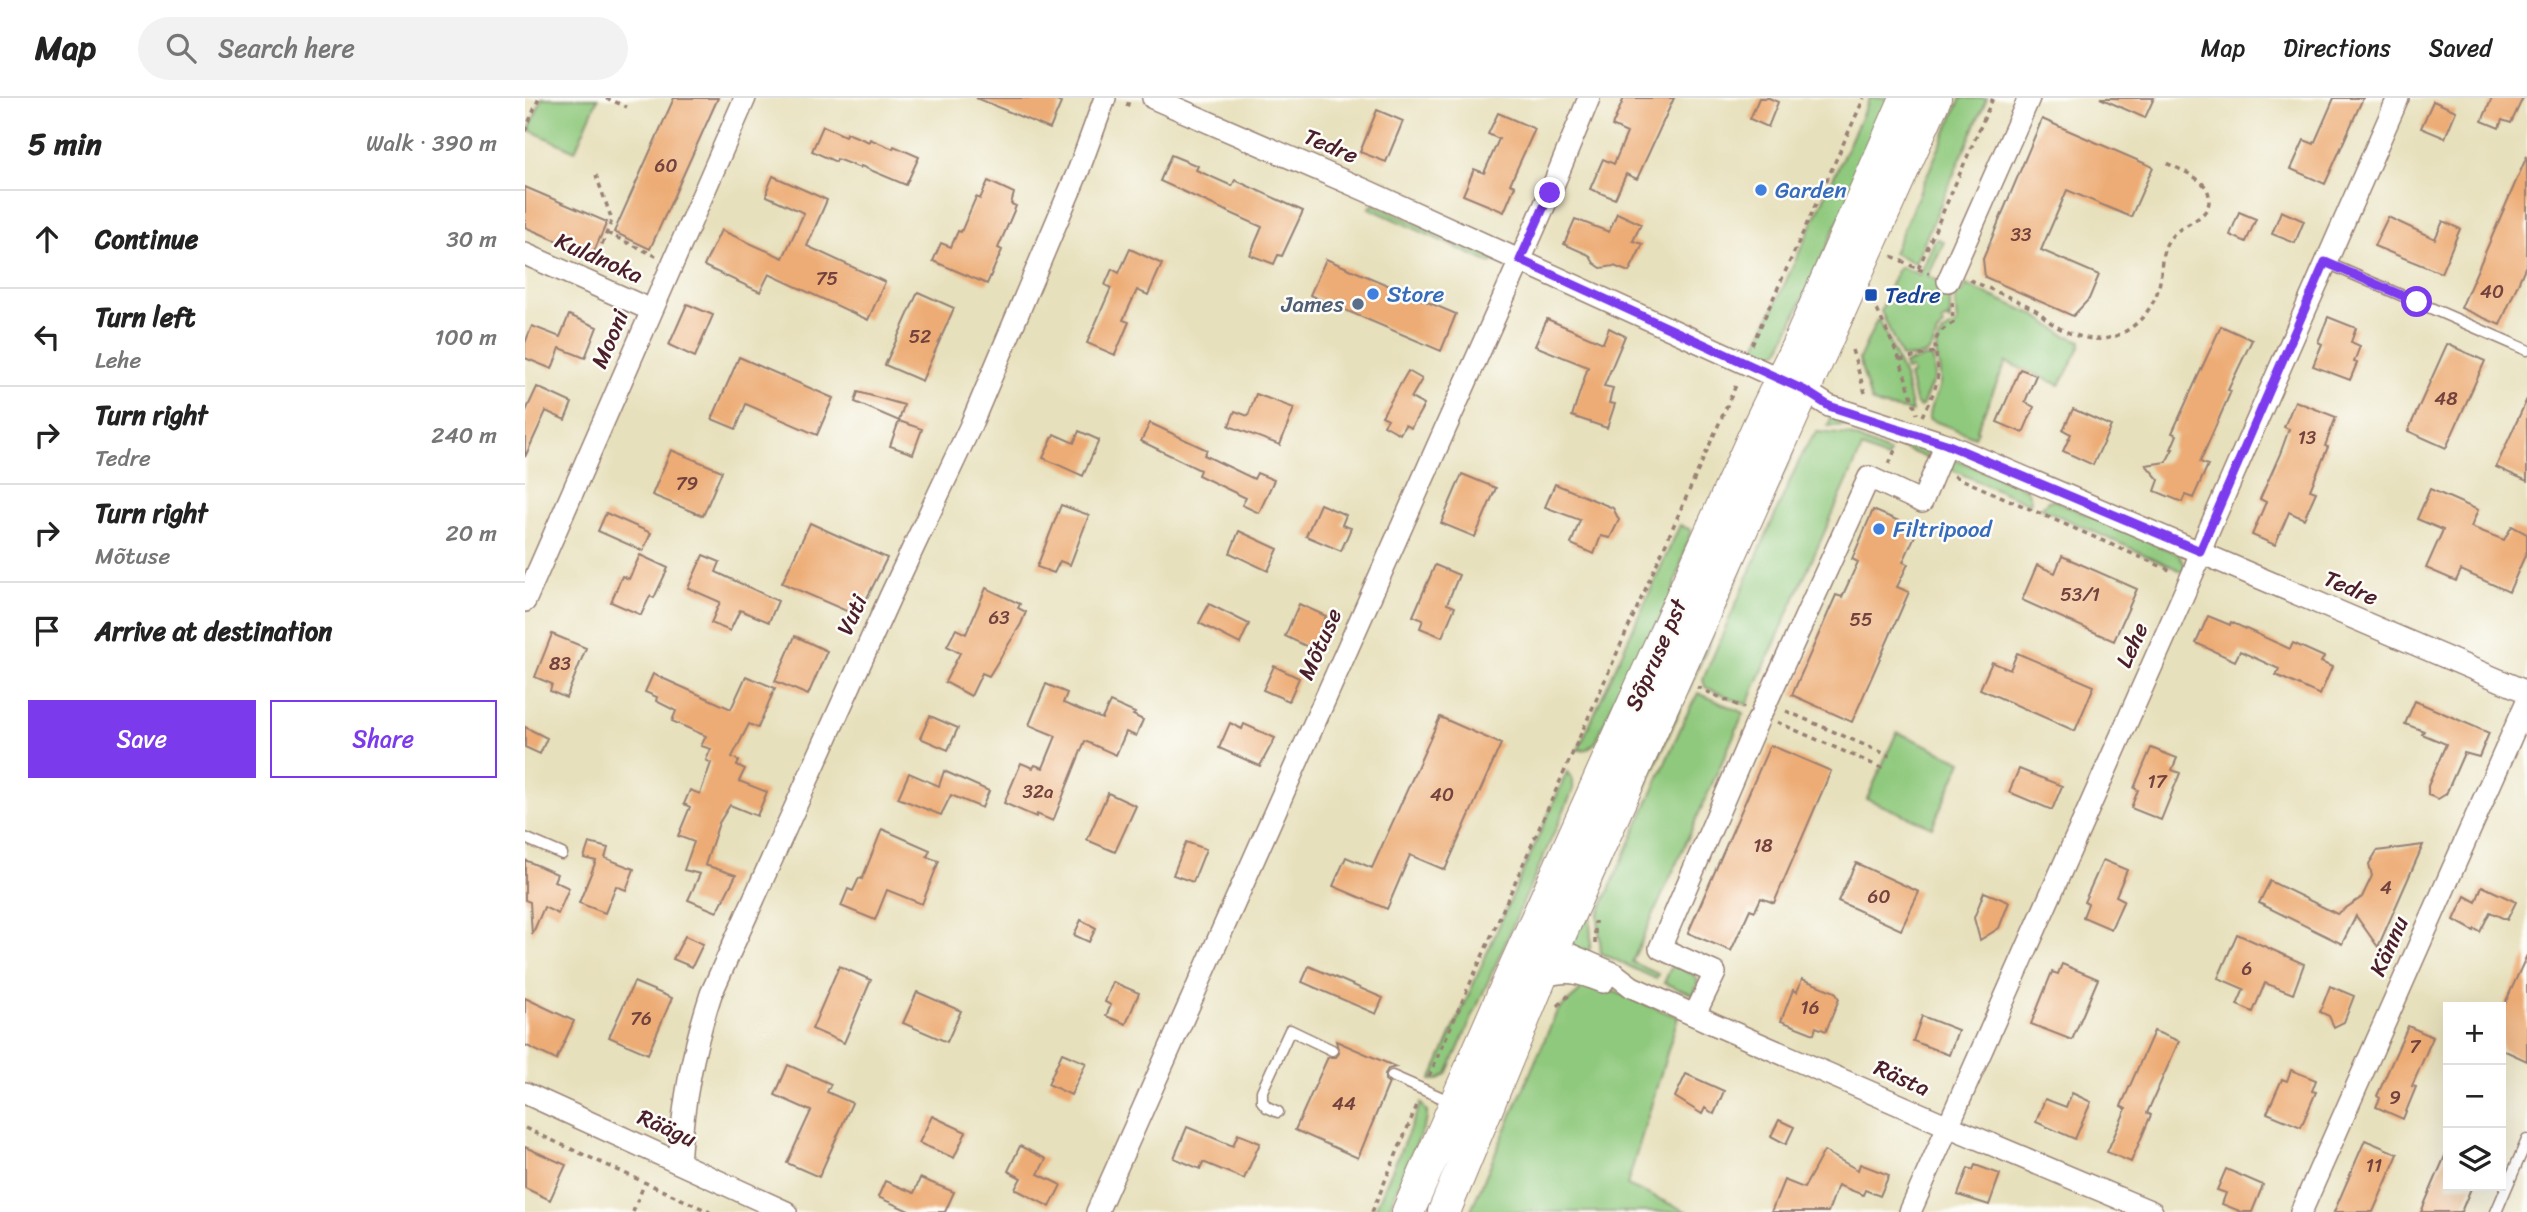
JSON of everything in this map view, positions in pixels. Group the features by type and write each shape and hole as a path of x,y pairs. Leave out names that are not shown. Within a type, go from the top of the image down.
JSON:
{"main road":[{"name":"Sõpruse pst","path":"1444,1212 1793,385 1906,98"},
{"name":"Sõpruse pst","path":"1408,1212 1753,438 1793,385 1935,98"}],"street":[{"name":"Mooni","path":"525,601 745,98"},
{"name":"Vuti","path":"679,1163 683,1112 693,1052 711,994 873,633 970,427 1079,169 1105,98"},
{"name":"Tedre","path":"1153,98 1520,260 1793,385 1829,406 1946,444 2527,692"},
{"name":"Mõtuse","path":"1097,1212 1590,98"},
{"path":"1950,281 2029,98"},
{"name":"Lehe","path":"1910,1212 2190,579 2398,98"},
{"name":"Kuldnoka","path":"525,254 651,310"},
{"path":"1695,1014 1715,972 1660,948 1869,477 1921,502 1946,444"},
{"name":"Kännu","path":"2301,1212 2527,701"},
{"name":"Rästa","path":"1555,948 1615,974 1632,987 2152,1212"},
{"name":"Rästa","path":"1541,977 1561,971 1584,974 1610,985 1632,987"},
{"name":"Räägu","path":"525,1093 679,1163 739,1203 786,1212"}],"lane":[{"path":"2325,262 2527,350"},
{"path":"525,838 562,854"},
{"path":"1278,1112 1267,1107 1262,1101 1262,1091 1290,1030 1332,1049"},
{"path":"1392,1076 1457,1104"},
{"path":"2496,1212 2527,1140"}],"path":[{"path":"525,131 539,98"},
{"path":"606,98 627,107"},
{"path":"1127,107 1131,98"},
{"path":"1750,349 1864,98"},
{"path":"1918,269 1993,98"},
{"path":"1887,254 1950,281 1970,280 2036,310 2070,333 2095,340 2113,338 2130,329 2153,303 2159,286 2163,254 2169,240 2182,226 2197,220 2206,212 2210,198 2207,188 2196,178 2164,162"},
{"path":"591,272 612,220 596,175"},
{"path":"607,233 673,264"},
{"path":"1871,295 1900,360 1919,422 1938,378 1934,347 1938,335 1943,328 1953,323 1950,281"},
{"path":"1850,345 1868,406"},
{"path":"1900,360 1935,352"},
{"path":"1372,1212 1423,1090 1738,382"},
{"path":"1884,445 2190,579"},
{"path":"1695,686 1764,714 1884,769"},
{"path":"1764,714 1890,756"},
{"path":"525,1128 710,1212"},
{"path":"633,1212 645,1182"}],"green space":[{"path":"542,98 598,98 575,151 529,130"},
{"path":"1870,98 1894,98 1779,351 1768,357 1752,355"},
{"path":"1961,98 1987,98 1915,263 1893,253"},
{"path":"1374,204 1497,260 1490,263 1369,208"},
{"path":"1935,240 1944,242 1928,276 1950,287 1950,321 1948,318 1942,322 1944,326 1938,332 1928,353 1916,357 1901,357 1881,311 1897,270 1902,267 1920,275"},
{"path":"1966,285 2035,315 2065,335 2081,341 2060,385 2006,362 1975,437 1929,419 1940,382 1937,343 1943,334 1957,324 1954,290 1962,293"},
{"path":"1877,320 1880,321 1905,379 1912,412 1881,406 1871,401 1859,359"},
{"path":"1928,357 1933,359 1935,376 1922,406 1919,407 1909,376 1913,374 1911,369 1906,370 1904,364"},
{"path":"1831,418 1928,449 1932,454 1931,460 1849,425 1828,426"},
{"path":"1817,432 1849,435 1890,453 1887,459 1862,448 1747,705 1705,687 1703,679 1793,474 1808,443"},
{"path":"1794,450 1590,915 1591,944 1588,953 1579,952 1572,944"},
{"path":"1950,459 2027,489 2030,504 1943,466"},
{"path":"2053,500 2179,554 2185,565 2184,572 2041,508"},
{"path":"1680,525 1691,530 1670,601 1620,686 1596,742 1587,749 1578,750"},
{"path":"1698,693 1744,713 1632,962 1658,974 1656,979 1601,953 1598,915"},
{"path":"1897,732 1962,761 1932,827 1867,799"},
{"path":"1567,772 1573,780 1573,790 1447,1074 1438,1080 1431,1080"},
{"path":"1672,965 1695,975 1698,980 1694,995 1664,983"},
{"path":"1585,980 1678,1017 1627,1185 1688,1212 1470,1212 1557,1011 1579,992"},
{"path":"1421,1103 1427,1112 1427,1119 1387,1212 1374,1212"}],"building":[{"path":"674,98 718,98 650,249 614,232"},
{"path":"976,98 1051,98 1061,103 1050,129"},
{"path":"1624,98 1674,98 1637,179 1626,174 1615,199 1590,189 1603,159 1614,164 1627,133 1612,126"},
{"path":"1759,98 1778,102 1768,127 1750,119"},
{"path":"2100,98 2154,98 2145,118"},
{"path":"2334,98 2363,98 2325,184 2291,169 2304,140 2314,144"},
{"path":"2492,98 2523,98 2511,123 2502,120 2499,128 2482,121"},
{"path":"2433,101 2456,111 2445,138 2421,128"},
{"path":"1377,110 1403,121 1386,162 1360,152"},
{"path":"1498,113 1535,129 1510,184 1515,186 1504,212 1463,195 1474,169 1484,173 1499,139 1488,134"},
{"path":"2042,119 2153,167 2131,217 2067,190 2041,250 2099,275 2089,299 2073,316 1985,277 1983,259"},
{"path":"823,126 845,136 847,133 893,149 894,146 919,157 906,185 861,166 860,168 837,159 836,162 812,151"},
{"path":"1171,155 1198,166 1196,170 1232,186 1235,180 1303,211 1282,256 1278,255 1274,264 1250,255 1262,227 1160,181"},
{"path":"2527,156 2527,263 2500,325 2461,308"},
{"path":"773,176 827,200 807,246 885,282 868,320 769,274 760,292 704,266 721,230 783,258 804,213 767,196"},
{"path":"988,181 1014,193 1011,204 1016,206 998,248 1002,250 987,284 933,261 941,243 951,247 958,231 961,232 976,197 980,199"},
{"path":"525,187 607,222 592,256 525,227"},
{"path":"2281,211 2304,221 2295,243 2272,234"},
{"path":"2239,212 2256,219 2246,242 2230,235"},
{"path":"1617,213 1641,224 1633,241 1643,244 1629,272 1614,266 1601,268 1589,255 1564,244 1575,219 1609,232"},
{"path":"2388,217 2435,239 2443,221 2460,229 2441,273 2374,246"},
{"path":"1130,249 1162,264 1148,295 1137,290 1123,320 1129,322 1115,355 1087,343 1111,288 1105,285 1112,269 1119,273"},
{"path":"1326,259 1456,314 1441,351 1310,295"},
{"path":"918,292 954,308 922,381 885,365"},
{"path":"687,304 713,315 695,357 669,345"},
{"path":"569,315 597,327 585,358 560,348 552,369 525,358 525,343 532,326 560,337"},
{"path":"2328,317 2356,328 2351,342 2360,346 2350,380 2313,366 2322,344 2318,342"},
{"path":"1547,319 1603,343 1609,328 1625,336 1604,386 1613,388 1609,403 1615,404 1607,428 1572,416 1588,367 1535,346"},
{"path":"2221,326 2252,340 2228,390 2231,391 2200,462 2208,465 2193,498 2185,495 2182,502 2155,491 2159,480 2146,465 2166,462 2177,435 2172,433"},
{"path":"2447,344 2485,361 2446,448 2408,431"},
{"path":"739,357 833,398 817,435 746,404 736,429 712,419"},
{"path":"2020,369 2036,375 2025,402 2034,407 2023,433 1997,422"},
{"path":"1408,371 1422,379 1411,398 1424,405 1411,428 1405,425 1400,434 1384,425 1388,419 1382,416"},
{"path":"537,387 572,403 565,420 546,411 525,457 525,413"},
{"path":"858,392 904,405 899,421 855,402"},
{"path":"1256,394 1294,408 1280,445 1229,426 1235,411 1248,416"},
{"path":"2527,399 2527,481 2496,467"},
{"path":"2295,401 2336,417 2325,446 2328,447 2310,490 2316,492 2304,519 2289,512 2275,545 2252,535 2266,502 2260,499 2289,429 2284,427"},
{"path":"2073,409 2111,426 2093,465 2063,451 2071,434 2063,430"},
{"path":"899,421 922,429 913,454 890,446"},
{"path":"1150,423 1207,450 1204,455 1254,479 1257,473 1274,480 1259,513 1242,505 1246,498 1198,475 1200,470 1141,441"},
{"path":"1079,431 1099,440 1083,476 1043,458 1054,434 1074,443"},
{"path":"671,450 722,471 703,516 652,495"},
{"path":"1462,474 1496,488 1475,537 1441,523"},
{"path":"1555,484 1613,508 1619,520 1610,538 1601,536 1594,554 1571,544 1580,520 1545,507"},
{"path":"2430,489 2478,510 2471,527 2504,540 2512,526 2527,534 2527,551 2509,592 2461,570 2456,581 2426,568 2443,530 2417,519"},
{"path":"1320,504 1346,515 1342,525 1351,528 1341,551 1306,536"},
{"path":"1061,505 1089,515 1070,565 1060,561 1054,573 1037,567"},
{"path":"1873,510 1918,529 1903,562 1908,564 1897,587 1909,592 1852,722 1792,695 1836,595 1842,597 1858,562 1852,559"},
{"path":"606,513 651,533 643,551 598,531"},
{"path":"810,523 887,558 858,616 782,583"},
{"path":"1239,531 1278,549 1268,571 1230,553"},
{"path":"640,555 668,568 654,598 650,596 641,615 611,602 622,576 629,579"},
{"path":"703,555 720,562 716,572 778,601 769,622 740,610 730,631 711,623 720,602 688,588"},
{"path":"2062,556 2137,589 2114,641 2022,600 2037,565 2055,573"},
{"path":"1435,565 1459,575 1447,604 1455,607 1442,637 1420,628 1423,620 1413,616"},
{"path":"986,588 1020,604 1018,608 1026,612 989,676 982,673 971,696 945,682 960,653 947,646 956,629 966,634"},
{"path":"1209,604 1249,624 1240,644 1199,623"},
{"path":"1299,604 1326,616 1312,649 1285,636"},
{"path":"2208,616 2230,625 2231,622 2290,649 2293,643 2324,657 2321,662 2332,667 2320,695 2276,675 2279,669 2240,651 2235,661 2196,643"},
{"path":"552,634 586,648 566,698 550,691 552,684 535,677"},
{"path":"795,636 827,651 808,695 775,681"},
{"path":"2017,653 2094,686 2075,731 1980,689 1992,662 2010,670"},
{"path":"1274,666 1299,678 1289,701 1263,690"},
{"path":"653,674 731,709 746,676 775,688 758,728 749,724 732,757 739,761 737,765 745,769 739,781 767,792 757,816 730,805 719,823 705,865 736,875 717,912 688,900 700,874 684,870 694,842 678,836 690,807 684,804 690,790 700,794 711,763 706,760 711,749 701,746 706,736 672,721 676,711 645,692"},
{"path":"1046,684 1067,693 1063,703 1102,719 1110,702 1135,713 1133,715 1143,720 1136,736 1126,732 1116,755 1085,741 1053,821 1037,814 1036,817 1004,803 1021,763 1033,768 1035,765 1043,768 1056,736 1029,725"},
{"path":"2415,701 2489,733 2479,757 2464,753 2446,794 2438,799 2428,795 2428,786 2446,744 2405,724"},
{"path":"930,716 958,728 948,750 920,738"},
{"path":"1440,717 1501,744 1445,870 1410,855 1387,909 1333,886 1346,857 1372,868"},
{"path":"1230,723 1242,729 1244,724 1275,738 1260,766 1219,748"},
{"path":"525,727 547,738 540,754 525,747"},
{"path":"1770,745 1831,771 1774,903 1761,898 1755,911 1750,909 1731,951 1688,933"},
{"path":"2151,748 2177,758 2172,770 2180,773 2161,820 2131,808 2138,790 2134,788"},
{"path":"2019,769 2062,786 2052,810 2009,792"},
{"path":"944,771 989,791 982,808 951,795 941,815 898,798 909,773 939,786"},
{"path":"1108,793 1136,806 1115,852 1087,840"},
{"path":"882,829 930,850 927,857 939,861 922,904 887,890 875,920 841,906 848,889 853,891 859,878 862,879"},
{"path":"1186,842 1206,849 1193,882 1173,875"},
{"path":"589,843 608,848 605,858 634,869 626,890 616,886 605,913 579,903 596,861 584,858"},
{"path":"2423,845 2378,947 2356,916 2342,944 2259,903 2270,881 2337,914 2362,897 2372,876 2369,864 2377,851"},
{"path":"525,860 557,874 554,881 569,888 558,914 544,907 532,935 530,902 525,900"},
{"path":"2103,860 2127,870 2116,896 2124,900 2111,929 2083,917 2088,904 2084,902"},
{"path":"1856,863 1919,892 1901,930 1838,901"},
{"path":"2482,886 2516,902 2507,920 2490,912 2480,932 2454,920 2465,896 2476,902"},
{"path":"1984,892 2009,902 1999,928 1980,940 1974,918"},
{"path":"1081,920 1096,928 1089,942 1074,935"},
{"path":"2237,934 2304,964 2293,994 2265,983 2253,1012 2237,1005 2244,989 2218,978"},
{"path":"685,936 703,944 692,967 673,959"},
{"path":"2527,955 2527,1061 2506,1051 2506,1002"},
{"path":"2062,964 2098,979 2072,1040 2031,1024 2052,972 2058,974"},
{"path":"839,966 871,980 844,1043 812,1029"},
{"path":"1309,966 1383,998 1376,1014 1302,982"},
{"path":"1802,979 1835,992 1839,999 1826,1031 1816,1027 1814,1034 1781,1021 1793,990 1797,992"},
{"path":"634,982 672,998 648,1054 609,1037"},
{"path":"1113,982 1139,993 1126,1024 1106,1016 1111,1005 1105,1002"},
{"path":"2330,986 2354,996 2344,1022 2334,1027 2329,1016 2320,1012"},
{"path":"917,992 961,1011 947,1042 903,1023"},
{"path":"525,998 574,1021 556,1060 525,1045"},
{"path":"1922,1016 1958,1030 1949,1055 1913,1041"},
{"path":"2408,1026 2433,1037 2412,1086 2416,1087 2403,1119 2376,1107 2380,1098 2377,1096"},
{"path":"2154,1031 2179,1041 2147,1113 2151,1115 2131,1162 2107,1152 2126,1109 2121,1106"},
{"path":"1336,1041 1396,1067 1388,1069 1385,1074 1385,1080 1389,1083 1358,1158 1295,1130 1328,1057 1336,1057 1339,1053"},
{"path":"1062,1053 1086,1063 1071,1095 1048,1084"},
{"path":"788,1065 831,1084 827,1092 852,1103 819,1177 787,1163 811,1111 775,1095"},
{"path":"2291,1070 2316,1080 2312,1091 2316,1092 2301,1127 2267,1113 2282,1079 2287,1081"},
{"path":"1686,1074 1724,1091 1714,1114 1705,1108 1702,1114 1675,1097"},
{"path":"2072,1093 2091,1102 2075,1139 2036,1122 2045,1099 2066,1107"},
{"path":"932,1116 966,1132 954,1158 919,1143"},
{"path":"1779,1120 1794,1127 1786,1144 1771,1136"},
{"path":"1187,1127 1233,1146 1238,1134 1260,1143 1244,1179 1203,1162 1200,1169 1174,1158"},
{"path":"2365,1140 2398,1154 2373,1212 2334,1212"},
{"path":"1020,1146 1046,1159 1038,1174 1061,1185 1050,1207 1015,1189 1021,1178 1008,1171"},
{"path":"525,1147 566,1165 550,1200 525,1188"},
{"path":"1824,1151 1858,1170 1860,1164 1889,1175 1880,1196 1865,1190 1863,1195 1838,1185 1828,1212 1771,1212 1784,1180 1804,1188"},
{"path":"2443,1161 2443,1191 2470,1191 2461,1212 2421,1212"},
{"path":"1975,1165 2000,1174 1989,1205 1958,1195 1968,1168 1973,1170"},
{"path":"2226,1169 2263,1185 2252,1212 2242,1212 2222,1204 2226,1193 2217,1190"},
{"path":"920,1178 954,1192 945,1212 911,1212 878,1197 885,1181 914,1193"}],"place":[{"name":"Garden","path":"1761,190"},
{"name":"Store","path":"1373,294"},
{"name":"Tedre","path":"1871,295"},
{"name":"James","path":"1358,304"},
{"name":"Filtripood","path":"1879,529"}],"route":[{"path":"1550,193 1520,260 1804,390 1829,406 1946,444 2200,551 2325,262 2417,302"}]}
